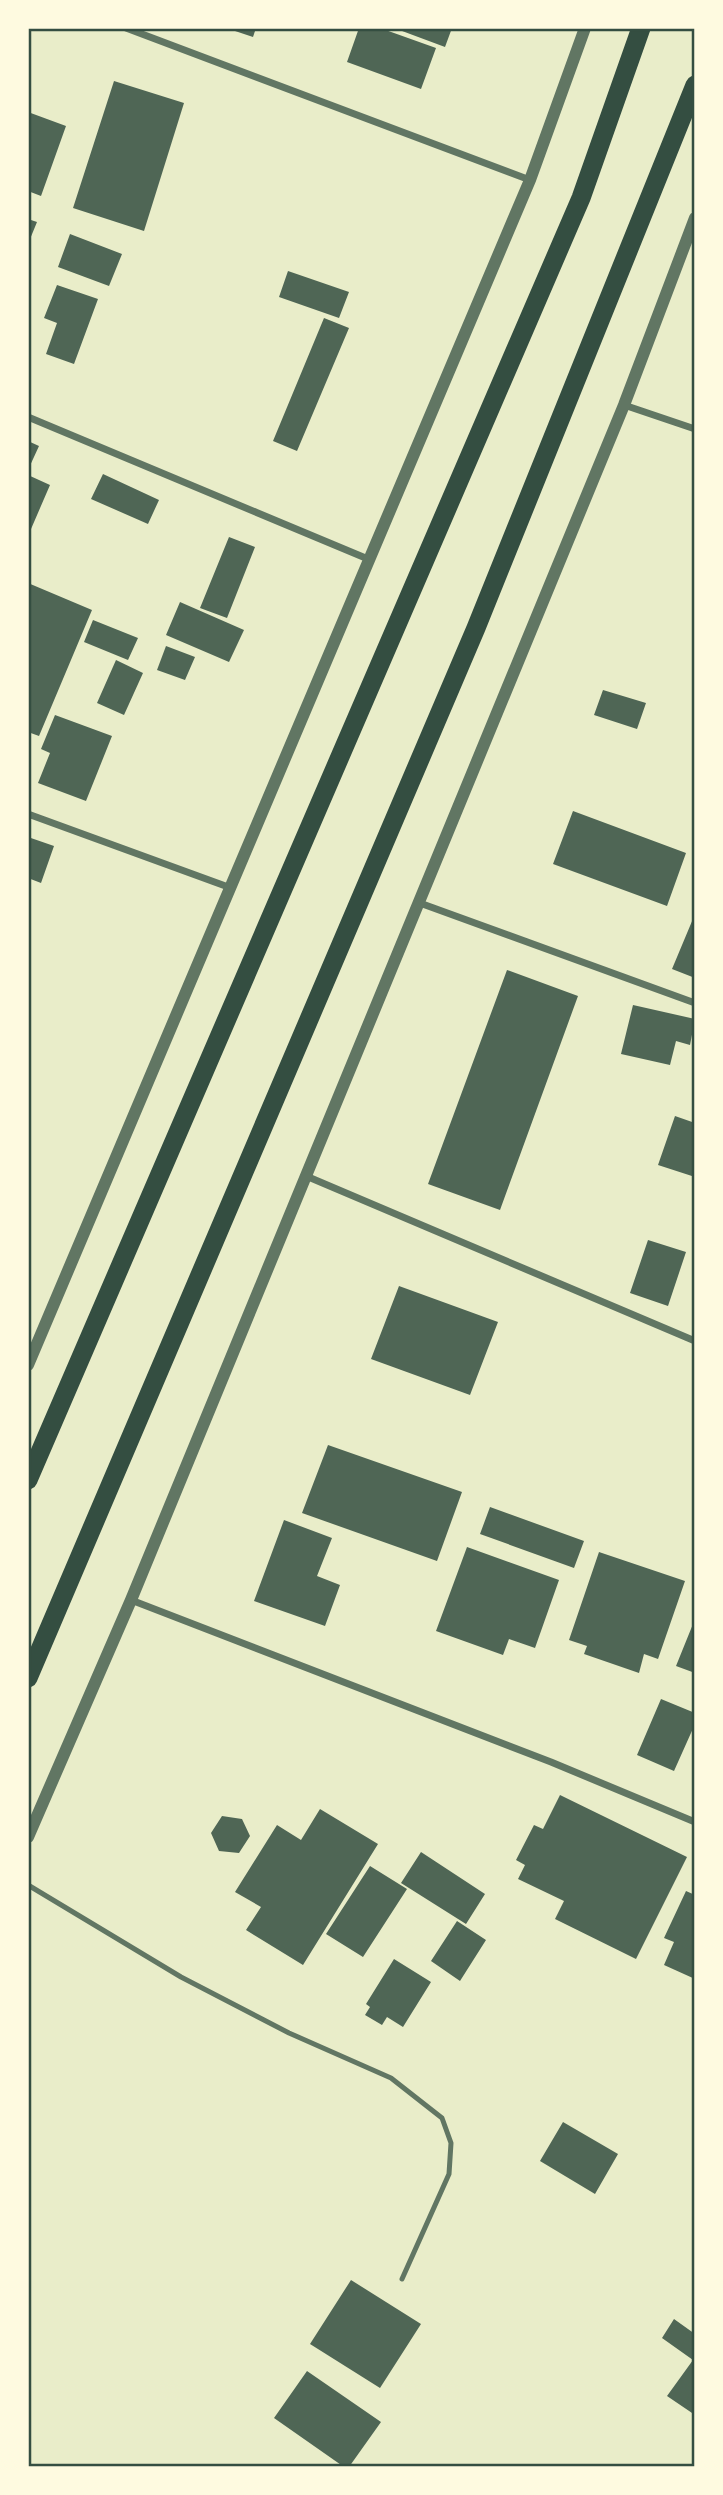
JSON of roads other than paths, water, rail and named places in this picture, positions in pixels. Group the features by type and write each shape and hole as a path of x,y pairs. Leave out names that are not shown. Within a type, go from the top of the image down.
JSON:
{"highway":[{"path":"28,1480 581,198 641,28"},
{"path":"28,1678 476,628 695,85"}],"street":[{"path":"126,28 530,180"},
{"path":"28,1365 530,180 585,28"},
{"path":"28,1837 131,1600 624,405 695,218"},
{"path":"624,405 695,429"},
{"path":"28,417 368,559"},
{"path":"28,814 232,888"},
{"path":"417,902 695,1003"},
{"path":"306,1176 695,1340"},
{"path":"131,1600 551,1762 695,1822"}],"lane":[{"path":"28,1885 181,1977 289,2033 391,2078 442,2118 451,2143 449,2174 402,2279"}]}
